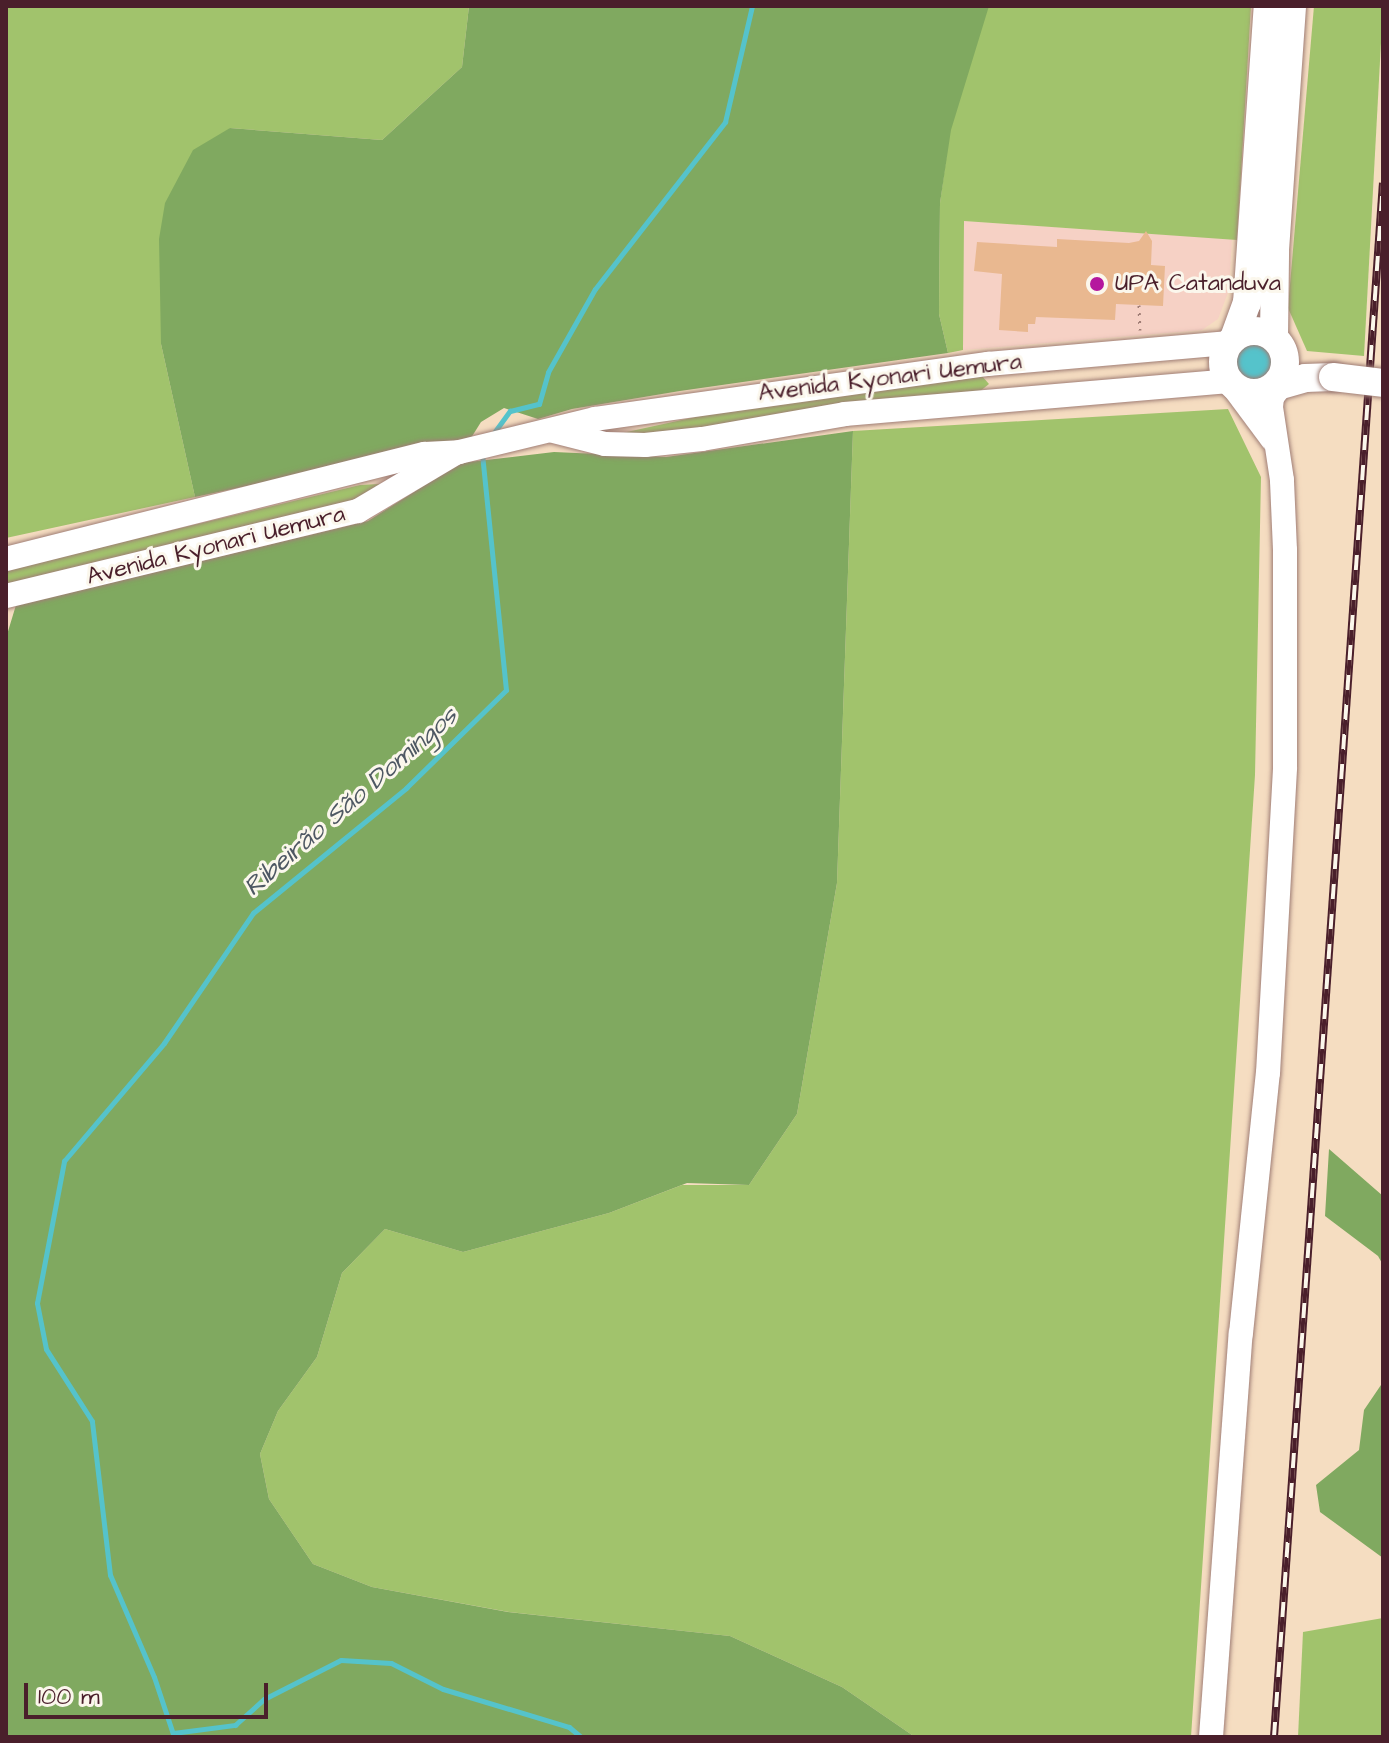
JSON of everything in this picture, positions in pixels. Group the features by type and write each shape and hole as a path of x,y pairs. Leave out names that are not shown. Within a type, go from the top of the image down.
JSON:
{"main road":[{"path":"1268,6 1247,303 1222,362 1229,381 1245,392 1265,392 1278,385 1334,371 1383,371"},
{"path":"1278,385 1282,377 1275,250 1292,6"},
{"path":"1231,341 1254,331 1304,361 1383,383"}],"street":[{"name":"Avenida Kyonari Uemura","path":"6,559 425,454 459,452 595,419 1018,360 1231,341"},
{"path":"1017,398 1018,360"},
{"name":"Avenida Kyonari Uemura","path":"554,431 605,444 645,445 702,439 845,414 1229,381"},
{"path":"1229,381 1276,445"},
{"path":"1211,1737 1241,1333 1268,1073 1285,767 1285,550 1271,407 1278,385"},
{"name":"Avenida Kyonari Uemura","path":"6,596 358,511 459,452"}],"path":[{"path":"1131,350 1130,339 1140,338 1139,305"}],"shaded area":[{"name":"UPA Catanduva","path":"963,221 1232,239 1229,290 1218,319 1202,330 963,350"}],"green space":[{"path":"6,6 469,6 462,67 382,140 230,128 161,344 195,497 6,538"},
{"path":"469,6 989,6 951,130 940,203 939,314 948,353 680,391 572,409 538,419 504,408 481,422 471,438 195,497 161,344 159,239 165,203 193,150 230,128 382,140 462,67"},
{"path":"879,6 1251,6 1237,240 964,221 963,350 948,353 939,314 940,203 947,152"},
{"path":"1314,6 1383,6 1364,356 1307,351 1288,308"},
{"path":"982,376 989,384 979,392 671,438 613,435 723,411"},
{"path":"1228,409 1261,477 1255,775 1191,1737 915,1737 842,1687 730,1636 509,1612 372,1587 313,1564 269,1499 260,1454 278,1411 317,1357 342,1273 385,1229 463,1252 609,1213 682,1185 749,1185 797,1114 837,883 853,431"},
{"path":"853,431 837,883 797,1114 749,1185 687,1183 609,1213 463,1252 385,1229 342,1273 317,1357 278,1411 260,1454 269,1499 313,1564 372,1587 508,1612 730,1636 842,1687 915,1737 6,1737 6,638 16,605 368,521 460,463 554,452 666,457"},
{"path":"379,484 382,487 358,503 6,587 6,570 360,485"},
{"path":"1329,1149 1383,1196 1383,1265 1378,1256 1325,1216"},
{"path":"1383,1382 1383,1558 1320,1512 1316,1485 1359,1450 1364,1410"},
{"path":"1383,1618 1383,1737 1298,1737 1303,1632"}],"water":[{"path":"1255,341 1269,347 1275,361 1269,375 1255,381 1241,375 1235,361 1241,347"}],"building":[{"path":"1146,231 1152,241 1151,265 1165,266 1163,306 1116,304 1115,320 1036,317 1035,324 1028,324 1028,332 999,330 1002,274 974,271 977,242 1057,247 1057,239 1129,243 1139,241"}],"waterway":[{"name":"Ribeirão São Domingos","path":"493,434 510,411 539,404 548,372 595,289 725,122 752,6"},
{"name":"Ribeirão São Domingos","path":"174,1737 154,1677 110,1575 92,1421 46,1349 37,1303 64,1161 164,1043 253,913 406,788 506,690 482,452"},
{"path":"173,1733 235,1725 264,1699 341,1660 391,1663 443,1689 569,1727 581,1737"}],"railway":[{"path":"1274,1737 1383,183"}],"place":[{"name":"UPA Catanduva","path":"1097,284"}]}
